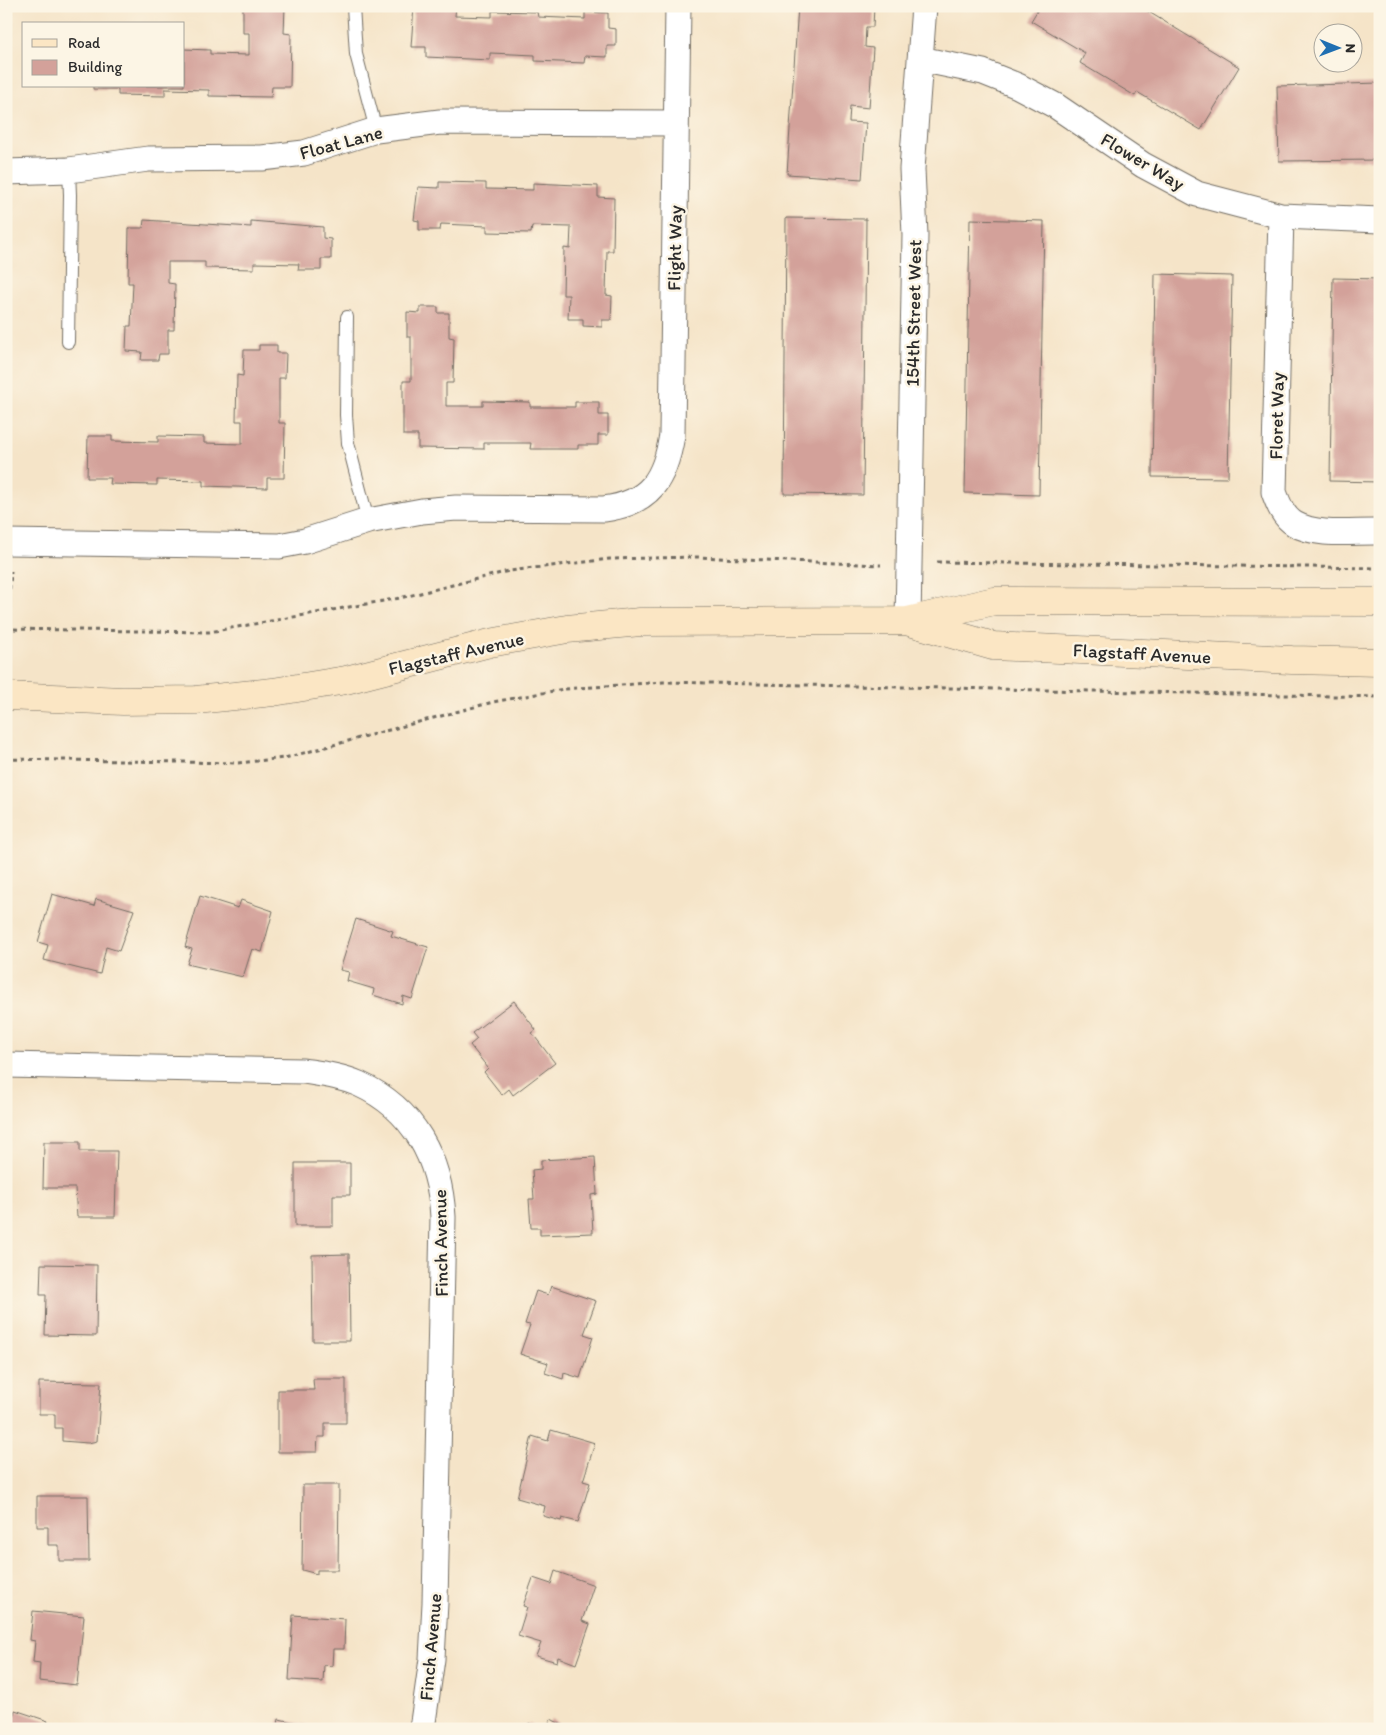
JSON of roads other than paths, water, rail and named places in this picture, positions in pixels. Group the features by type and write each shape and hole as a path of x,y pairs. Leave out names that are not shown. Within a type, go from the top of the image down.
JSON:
{"street":[{"name":"Flight Way","path":"368,521 422,511 456,508 604,510 625,506 642,497 654,485 663,471 669,454 672,435 678,6"},
{"name":"154th Street West","path":"908,621 915,235 912,169 924,6"},
{"name":"Flower Way","path":"920,59 983,72 1018,86 1056,106 1143,165 1197,194 1281,216 1380,220"},
{"name":"Float Lane","path":"6,172 69,170 148,159 262,158 304,153 376,130 440,122 478,120 676,123"},
{"name":"Floret Way","path":"1281,216 1274,492 1280,508 1293,523 1308,529 1380,532"},
{"path":"9,554 257,547 305,541 368,521"},
{"name":"Flagstaff Avenue","path":"6,696 123,701 196,700 273,692 346,680 490,643 567,629 640,622 908,621 994,601 1380,602"},
{"name":"Flagstaff Avenue","path":"908,621 993,646 1282,660 1380,662"},
{"name":"Finch Avenue","path":"6,1065 303,1071 331,1075 359,1084 382,1097 403,1115 421,1137 442,1188 443,1217 435,1603 432,1659 422,1729"}],"lane":[{"path":"353,6 356,54 376,130"},
{"path":"68,342 69,170"},
{"path":"347,317 346,415 348,443 368,521"}]}
